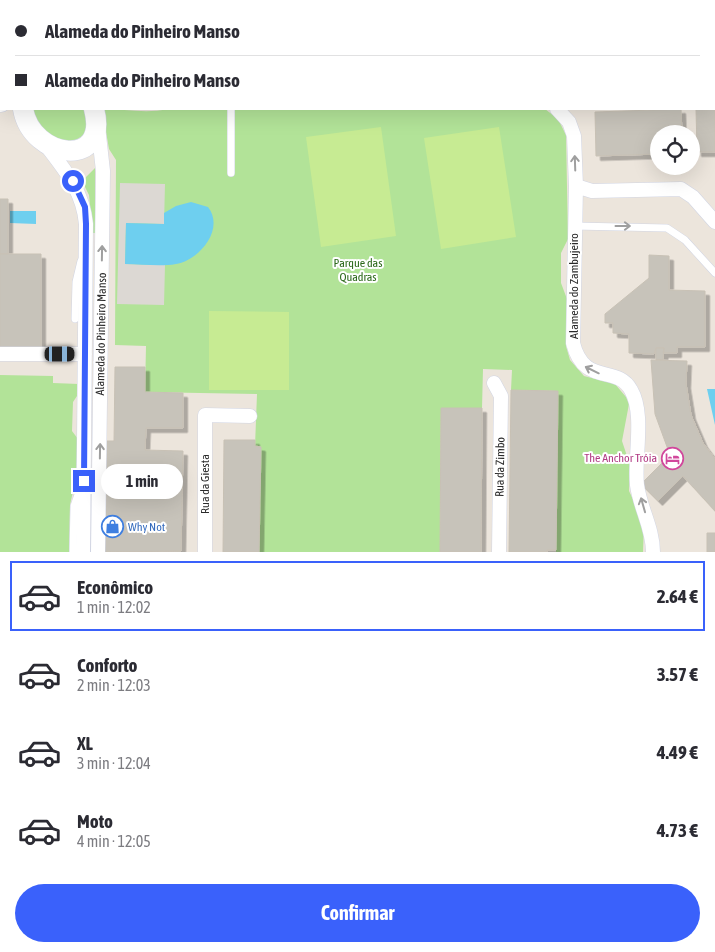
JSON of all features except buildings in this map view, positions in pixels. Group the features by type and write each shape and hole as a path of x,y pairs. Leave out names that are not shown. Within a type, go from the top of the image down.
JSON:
{"main road":[{"path":"21,112 43,142 61,151 73,152 88,145 94,136 95,113"}],"street":[{"name":"Alameda do Zambujeiro","path":"558,110 569,122 574,136 576,186 573,343 576,356 584,366 598,373 620,378 631,388 636,402 637,486 653,540 653,552"},
{"name":"Alameda do Pinheiro Manso","path":"95,113 103,171 98,552"},
{"name":"Alameda do Pinheiro Manso","path":"43,142 80,192 85,207 83,552"},
{"path":"576,186 592,191 681,189 692,197 715,222"},
{"path":"0,354 85,354"},
{"name":"Rua da Zimbo","path":"494,383 501,396 498,552"},
{"name":"Rua da Giesta","path":"204,552 205,415 250,416"}],"lane":[{"path":"231,110 231,173"},
{"path":"574,226 667,228 685,240 715,273"},
{"path":"75,319 76,282 86,236"},
{"path":"73,552 74,506 84,481"}],"green space":[{"path":"31,110 85,110 87,133 69,145 44,133"},
{"name":"Parque das Quadras","path":"102,110 546,110 558,119 566,135 568,239 561,253 561,283 567,299 566,346 570,360 584,376 615,384 626,397 629,404 622,441 630,465 629,491 644,522 643,552 556,552 558,391 511,390 512,370 483,369 482,408 441,408 440,552 259,552 261,447 255,446 257,394 145,392 146,346 115,345 116,160 109,149"},
{"path":"381,127 396,236 321,247 306,137"},
{"path":"499,127 516,237 441,249 424,138"},
{"path":"95,168 95,233 93,233 89,195 82,181"},
{"path":"209,311 289,312 289,390 209,390"},
{"path":"0,375 53,376 53,383 79,384 79,393 73,402 72,431 78,439 76,478 70,505 69,552 0,552"}],"shaded area":[{"path":"120,183 165,184 164,224 126,223 125,264 165,265 164,305 117,304"}],"water":[{"path":"191,202 208,207 214,225 212,234 201,250 194,256 176,264 125,264 126,223 164,224 164,213 176,206"},
{"path":"10,211 36,211 36,224 10,223"},
{"path":"707,389 715,389 715,425"}],"place":[{"name":"The Anchor Tróia","path":"673,458"},
{"name":"Why Not","path":"112,527"}],"route":[{"path":"73,181 80,192 85,207 86,224 84,481"}]}
